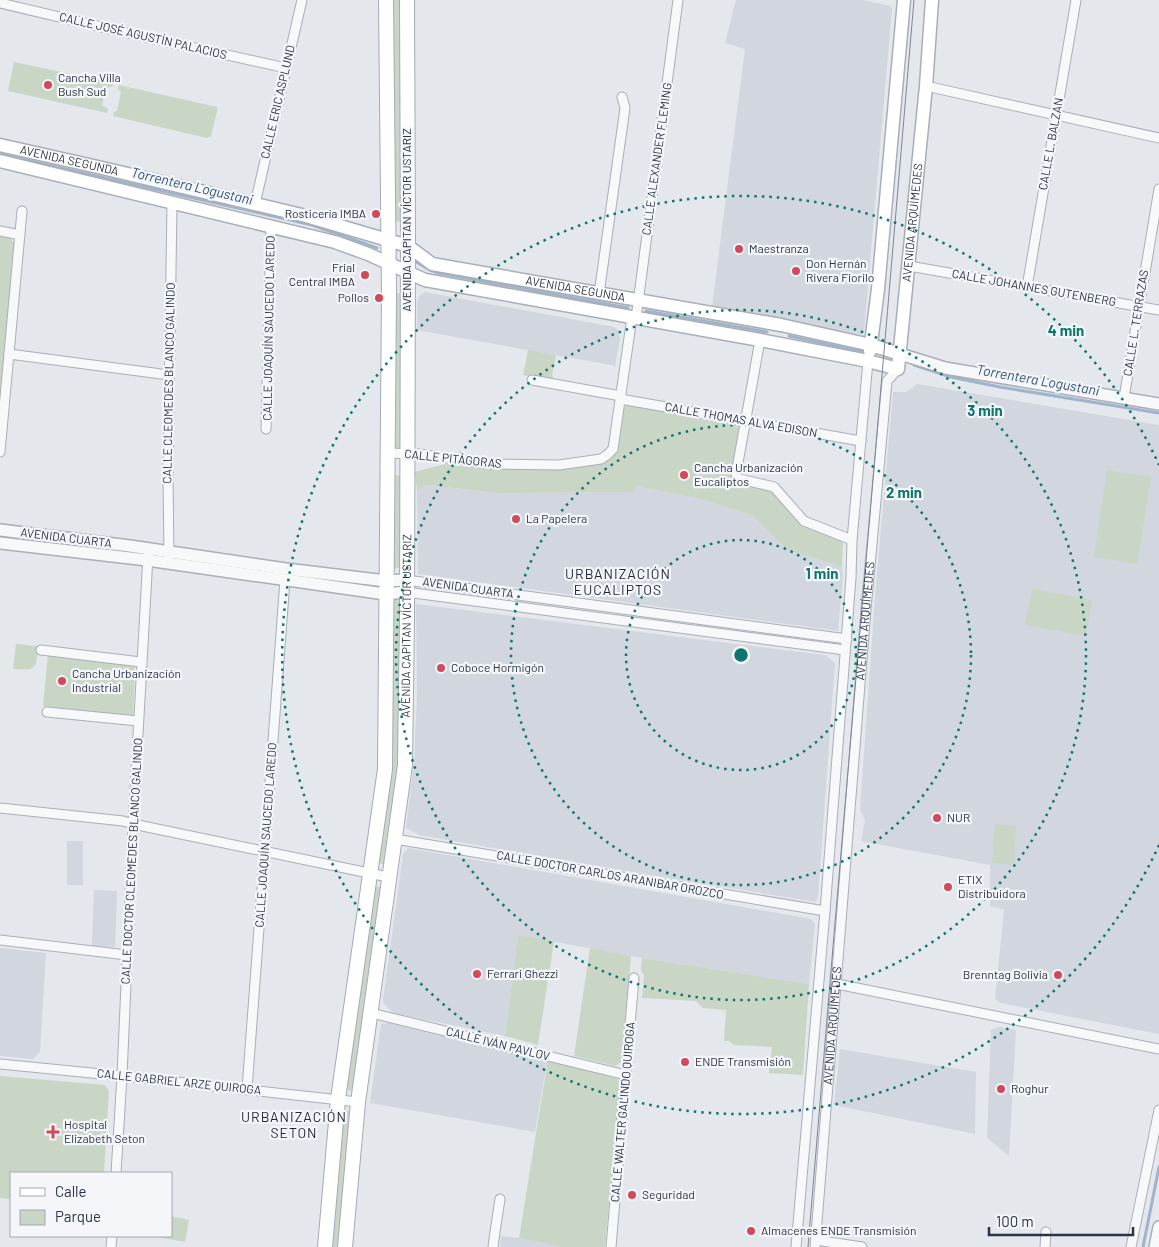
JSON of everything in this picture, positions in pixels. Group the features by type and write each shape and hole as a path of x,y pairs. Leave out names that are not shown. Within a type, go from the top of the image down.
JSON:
{"main road":[{"name":"AVENIDA CAPITAN VÍCTOR USTARIZ","path":"325,1247 338,1099 385,769 389,296 386,0"},
{"name":"AVENIDA CAPITAN VÍCTOR USTARIZ","path":"345,1247 358,1102 405,765 408,246 406,0"},
{"name":"AVENIDA ARQUÍMEDES","path":"898,369 926,86 932,0"},
{"name":"AVENIDA ARQUÍMEDES","path":"868,361 878,289 901,1"},
{"name":"AVENIDA SEGUNDA","path":"0,145 306,216 408,246 432,264 781,325 871,345 900,354"},
{"name":"AVENIDA SEGUNDA","path":"0,161 335,242 368,254 426,280 760,340 868,361 898,369"},
{"path":"388,220 397,226 402,226 407,222"},
{"path":"389,296 396,288 400,288 407,297"}],"street":[{"name":"CALLE ERIC ASPLUND","path":"255,204 302,0"},
{"name":"CALLE ALEXANDER FLEMING","path":"607,455 613,449 638,301 678,0"},
{"name":"CALLE L. BALZAN","path":"1027,287 1076,0"},
{"name":"CALLE JOSÉ AGUSTÍN PALACIOS","path":"0,3 151,39 286,68"},
{"path":"926,86 1159,138"},
{"path":"599,294 625,108 622,97"},
{"name":"CALLE L. TERRAZAS","path":"1124,398 1159,189"},
{"name":"CALLE CLEOMEDES BLANCO GALINDO","path":"169,557 168,477 172,202"},
{"path":"0,452 22,211"},
{"name":"CALLE JOAQUÍN SAUCEDO LAREDO","path":"266,429 271,226"},
{"path":"0,231 20,235"},
{"name":"CALLE JOHANNES GUTENBERG","path":"909,266 1159,310"},
{"path":"760,340 737,477 774,487 804,521 852,540"},
{"path":"9,354 169,375"},
{"name":"AVENIDA SEGUNDA","path":"900,354 945,368 1159,404"},
{"name":"AVENIDA ARQUÍMEDES","path":"796,1247 825,911 847,639 852,540 868,361"},
{"name":"AVENIDA ARQUÍMEDES","path":"816,1244 863,648 887,382 898,369"},
{"name":"CALLE THOMAS ALVA EDISON","path":"532,380 861,441"},
{"name":"CALLE PITÁGORAS","path":"388,453 418,454 493,464 540,465 560,465 593,461 602,459 607,455"},
{"name":"AVENIDA CUARTA","path":"0,530 169,557 286,569 386,587"},
{"name":"AVENIDA CUARTA","path":"0,543 148,554"},
{"name":"CALLE DOCTOR CLEOMEDES BLANCO GALINDO","path":"116,1172 122,1076 132,824 148,554"},
{"name":"AVENIDA CUARTA","path":"169,557 285,580 386,587 406,586 567,602 847,639"},
{"name":"CALLE JOAQUÍN SAUCEDO LAREDO","path":"247,1089 285,580"},
{"name":"AVENIDA CUARTA","path":"406,586 566,613 845,650"},
{"path":"566,613 567,602"},
{"path":"41,650 141,662"},
{"path":"47,712 138,721"},
{"path":"0,808 124,821 388,877"},
{"name":"CALLE DOCTOR CARLOS ARANIBAR OROZCO","path":"395,839 825,911"},
{"path":"0,940 127,955"},
{"name":"CALLE WALTER GALINDO QUIROGA","path":"611,1247 634,978"},
{"path":"837,984 1159,1049"},
{"name":"CALLE IVÁN PAVLOV","path":"370,1013 626,1075"},
{"name":"CALLE GABRIEL ARZE QUIROGA","path":"0,1064 358,1102"},
{"path":"1130,1247 1159,1110"},
{"path":"493,1247 500,1199"},
{"path":"1155,1247 1159,1227"},
{"path":"1045,1247 1046,1232"},
{"path":"816,1244 862,1247"}],"shaded area":[{"path":"736,0 863,0 890,6 892,9 864,332 861,334 712,307 745,49 725,43"},
{"path":"425,292 614,327 618,330 620,338 615,367 417,330 417,303 419,296"},
{"path":"917,384 1159,425 1159,1034 1001,1003 995,999 1004,910 990,906 990,865 861,841 865,820 860,810 875,597 893,392 906,392"},
{"name":"La Papelera","path":"428,485 496,493 634,492 636,486 701,499 751,515 786,549 842,567 843,577 838,631 418,574 417,490"},
{"path":"416,604 825,655 835,663 818,896 816,902 419,835 406,828 415,754 417,700"},
{"path":"67,841 83,841 83,885 67,885"},
{"path":"408,848 811,919 815,924 809,984 642,958 518,935 505,1036 393,1013 384,1004 383,1000 403,854"},
{"path":"94,890 117,891 115,947 92,946"},
{"path":"0,948 46,953 40,1052 33,1059 0,1056"},
{"path":"389,1023 547,1062 535,1132 370,1103 381,1024"},
{"name":"Roghur","path":"999,1027 1016,1030 1009,1156 987,1138 991,1030"},
{"path":"840,1049 976,1072 975,1134 834,1105"},
{"path":"501,1236 519,1238 564,1247 500,1247"}],"green space":[{"path":"391,0 402,0 402,220 398,222 395,221"},
{"path":"14,62 113,83 113,86 105,89 102,105 108,109 107,113 8,91"},
{"path":"119,85 217,107 211,136 207,138 113,116 114,112 117,111 121,92 118,89"},
{"path":"0,235 9,236 17,247 0,409"},
{"path":"396,294 401,294 402,445 400,449 394,449"},
{"path":"528,350 556,355 552,375 555,381 523,375"},
{"path":"627,405 736,425 739,429 731,475 732,480 772,491 807,527 843,541 842,567 786,549 751,515 701,499 636,486 635,492 496,493 428,485 417,490 415,472 445,464 486,468 548,468 605,462 615,452 619,440 624,408"},
{"path":"1107,470 1151,477 1137,564 1094,557"},
{"path":"397,475 402,479 401,566 393,568 394,476"},
{"path":"1032,589 1092,600 1086,636 1025,625"},
{"path":"393,597 400,597 401,600 400,762 385,864 382,864 377,861"},
{"path":"16,644 38,646 37,660 34,667 31,669 13,669"},
{"path":"48,655 135,665 133,716 43,706"},
{"path":"995,824 1016,826 1014,865 992,863"},
{"path":"375,887 381,887 382,891 353,1090 350,1091 346,1086"},
{"path":"518,935 554,941 538,1045 505,1036"},
{"path":"590,948 631,956 621,1062 615,1066 574,1056"},
{"path":"642,958 809,984 803,1075 769,1073 772,1047 734,1045 729,1041 724,1041 726,1010 703,1008 696,1001 642,998 644,976 641,970"},
{"path":"548,1059 618,1079 620,1083 605,1247 564,1247 519,1238"},
{"name":"Hospital Elizabeth Seton","path":"0,1076 105,1085 109,1091 104,1172 10,1172 10,1199 0,1198"},
{"path":"344,1110 350,1112 339,1247 331,1247 341,1113"},
{"path":"172,1216 189,1220 185,1242 158,1237 172,1237"}],"waterway":[{"name":"Torrentera Logustani","path":"0,154 312,225 377,248"},
{"name":"Torrentera Logustani","path":"416,262 439,273 628,308"},
{"name":"Torrentera Logustani","path":"646,311 767,332"},
{"name":"Torrentera Logustani","path":"789,336 863,352"},
{"name":"Torrentera Logustani","path":"914,365 951,377 1000,387 1159,413"},
{"path":"1143,1247 1159,1167"}],"tram line":[{"path":"808,1247 914,0"}],"place":[{"name":"Cancha Villa Bush Sud","path":"48,85"},
{"name":"Rosticería IMBA","path":"376,214"},
{"name":"Maestranza","path":"739,249"},
{"name":"Don Hernán Rivera Fiorilo","path":"796,271"},
{"name":"Frial Central IMBA","path":"365,275"},
{"name":"Pollos","path":"379,298"},
{"name":"Cancha Urbanización Eucaliptos","path":"684,475"},
{"name":"La Papelera","path":"516,519"},
{"name":"Coboce Hormigón","path":"441,668"},
{"name":"Cancha Urbanización Industrial","path":"62,681"},
{"name":"NUR","path":"937,818"},
{"name":"ETIX Distribuidora","path":"948,887"},
{"name":"Ferrari Ghezzi","path":"477,974"},
{"name":"Brenntag Bolivia","path":"1058,975"},
{"name":"ENDE Transmisión","path":"685,1062"},
{"name":"Roghur","path":"1001,1089"},
{"name":"Hospital Elizabeth Seton","path":"53,1132"},
{"name":"Seguridad","path":"632,1195"},
{"name":"Almacenes ENDE Transmisión","path":"751,1231"}],"district":[{"name":"URBANIZACIÓN EUCALIPTOS","path":"618,582"},
{"name":"URBANIZACIÓN SETON","path":"294,1126"}]}
